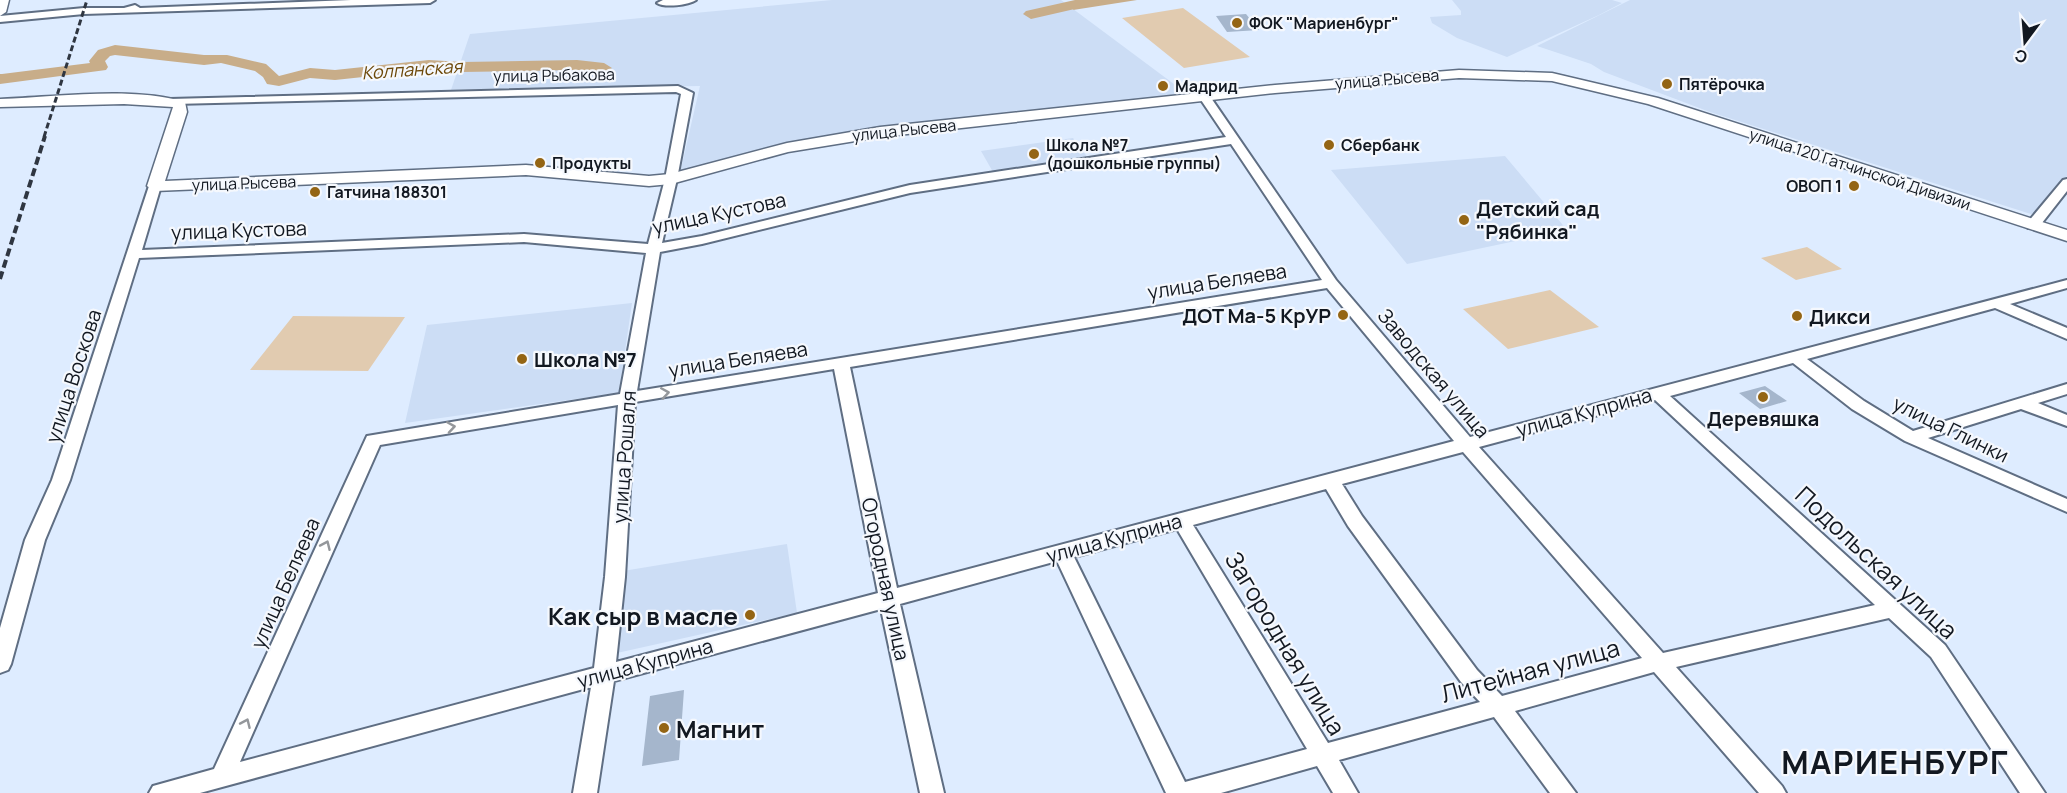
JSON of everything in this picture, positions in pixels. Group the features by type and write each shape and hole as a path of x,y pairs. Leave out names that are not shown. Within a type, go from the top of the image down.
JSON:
{"main road":[{"path":"0,12 3,0"},
{"name":"улица Рысева","path":"155,186 526,170 649,181 672,179 787,148 844,137 1408,77 1498,74 1569,80 1653,101"},
{"path":"0,103 146,100 182,102"},
{"name":"улица 120 Гатчинской Дивизии","path":"1653,101 2067,236"},
{"name":"улица Воскова","path":"155,186 182,102"}],"street":[{"path":"125,11 161,0"},
{"path":"0,19 84,11 430,0"},
{"path":"662,3 691,0"},
{"name":"улица Рыбакова","path":"182,102 393,94 683,90"},
{"name":"улица Рошаля","path":"585,793 604,674 615,577 627,399 654,249 672,179 687,93 683,90"},
{"name":"Заводская улица","path":"1205,97 1331,283 1466,444 1774,793"},
{"name":"улица Кустова","path":"135,254 524,238 654,249 702,240 910,189 1233,140"},
{"path":"2033,225 2067,183"},
{"name":"улица Воскова","path":"0,664 35,540 62,480 155,186"},
{"name":"улица Беляева","path":"222,776 373,440 1331,283"},
{"name":"улица Куприна","path":"161,793 2067,284"},
{"path":"1996,303 2067,334"},
{"name":"улица Глинки","path":"1794,356 1858,405 1911,437 2067,506"},
{"name":"Огородная улица","path":"841,364 932,793"},
{"path":"1911,437 2067,389"},
{"name":"Подольская улица","path":"1657,393 1938,651 2033,793"},
{"path":"2022,403 2067,421"},
{"path":"1330,480 1355,522 1469,676 1499,707 1564,793"},
{"name":"Загородная улица","path":"1182,520 1346,793"},
{"path":"1062,552 1178,793"},
{"name":"Литейная улица","path":"1183,793 1659,662 1894,609"}],"shaded area":[{"path":"832,0 1061,0 1190,96 907,125 680,173 700,86 451,90 470,34"},
{"path":"1078,0 1137,0 1073,10"},
{"path":"1452,0 1612,0 1622,3 1507,57 1457,38 1432,23 1430,17 1461,15 1461,11"},
{"path":"1630,0 2067,0 2067,176 2034,215 1710,112 1604,72 1591,64 1537,46"},
{"path":"1183,8 1250,57 1184,68 1122,18"},
{"name":"Школа №7 (дошкольные группы)","path":"1073,138 1088,158 993,172 981,151"},
{"name":"Детский сад \"Рябинка\"","path":"1505,156 1567,230 1407,264 1331,170"},
{"path":"1807,247 1842,269 1796,280 1761,258"},
{"path":"1550,290 1599,327 1508,349 1463,309"},
{"name":"Школа №7","path":"632,303 619,393 405,423 427,325"},
{"path":"293,316 405,317 368,371 250,370"},
{"path":"787,544 797,613 617,653 623,571"}],"building":[{"name":"ФОК \"Мариенбург\"","path":"1246,14 1259,30 1227,32 1216,16"},
{"name":"Деревяшка","path":"1765,386 1787,401 1760,409 1739,393"},
{"name":"Магнит","path":"684,690 679,760 642,766 650,696"}],"waterway":[{"name":"Колпанская","path":"1031,14 1096,0"},
{"name":"Колпанская","path":"2,79 100,67 97,61 104,53 115,50 204,60 218,59"},
{"name":"Колпанская","path":"227,60 266,70 273,80 279,81 310,73 335,75 429,65 462,67 577,65 604,68"}],"railway":[{"path":"44,137 87,0"},
{"path":"0,279 45,136"}],"place":[{"name":"ФОК \"Мариенбург\"","path":"1237,23"},
{"name":"Пятёрочка","path":"1667,84"},
{"name":"Мадрид","path":"1163,86"},
{"name":"Сбербанк","path":"1329,145"},
{"name":"Школа №7 (дошкольные группы)","path":"1034,154"},
{"name":"Продукты","path":"540,163"},
{"name":"ОВОП 1","path":"1854,186"},
{"name":"Гатчина 188301","path":"315,192"},
{"name":"Детский сад \"Рябинка\"","path":"1464,220"},
{"name":"ДОТ Ма-5 КрУР","path":"1343,315"},
{"name":"Дикси","path":"1797,316"},
{"name":"Школа №7","path":"522,359"},
{"name":"Деревяшка","path":"1763,397"},
{"name":"Как сыр в масле","path":"750,615"},
{"name":"Магнит","path":"664,728"}],"district":[{"name":"МАРИЕНБУРГ","path":"1895,762"}]}
